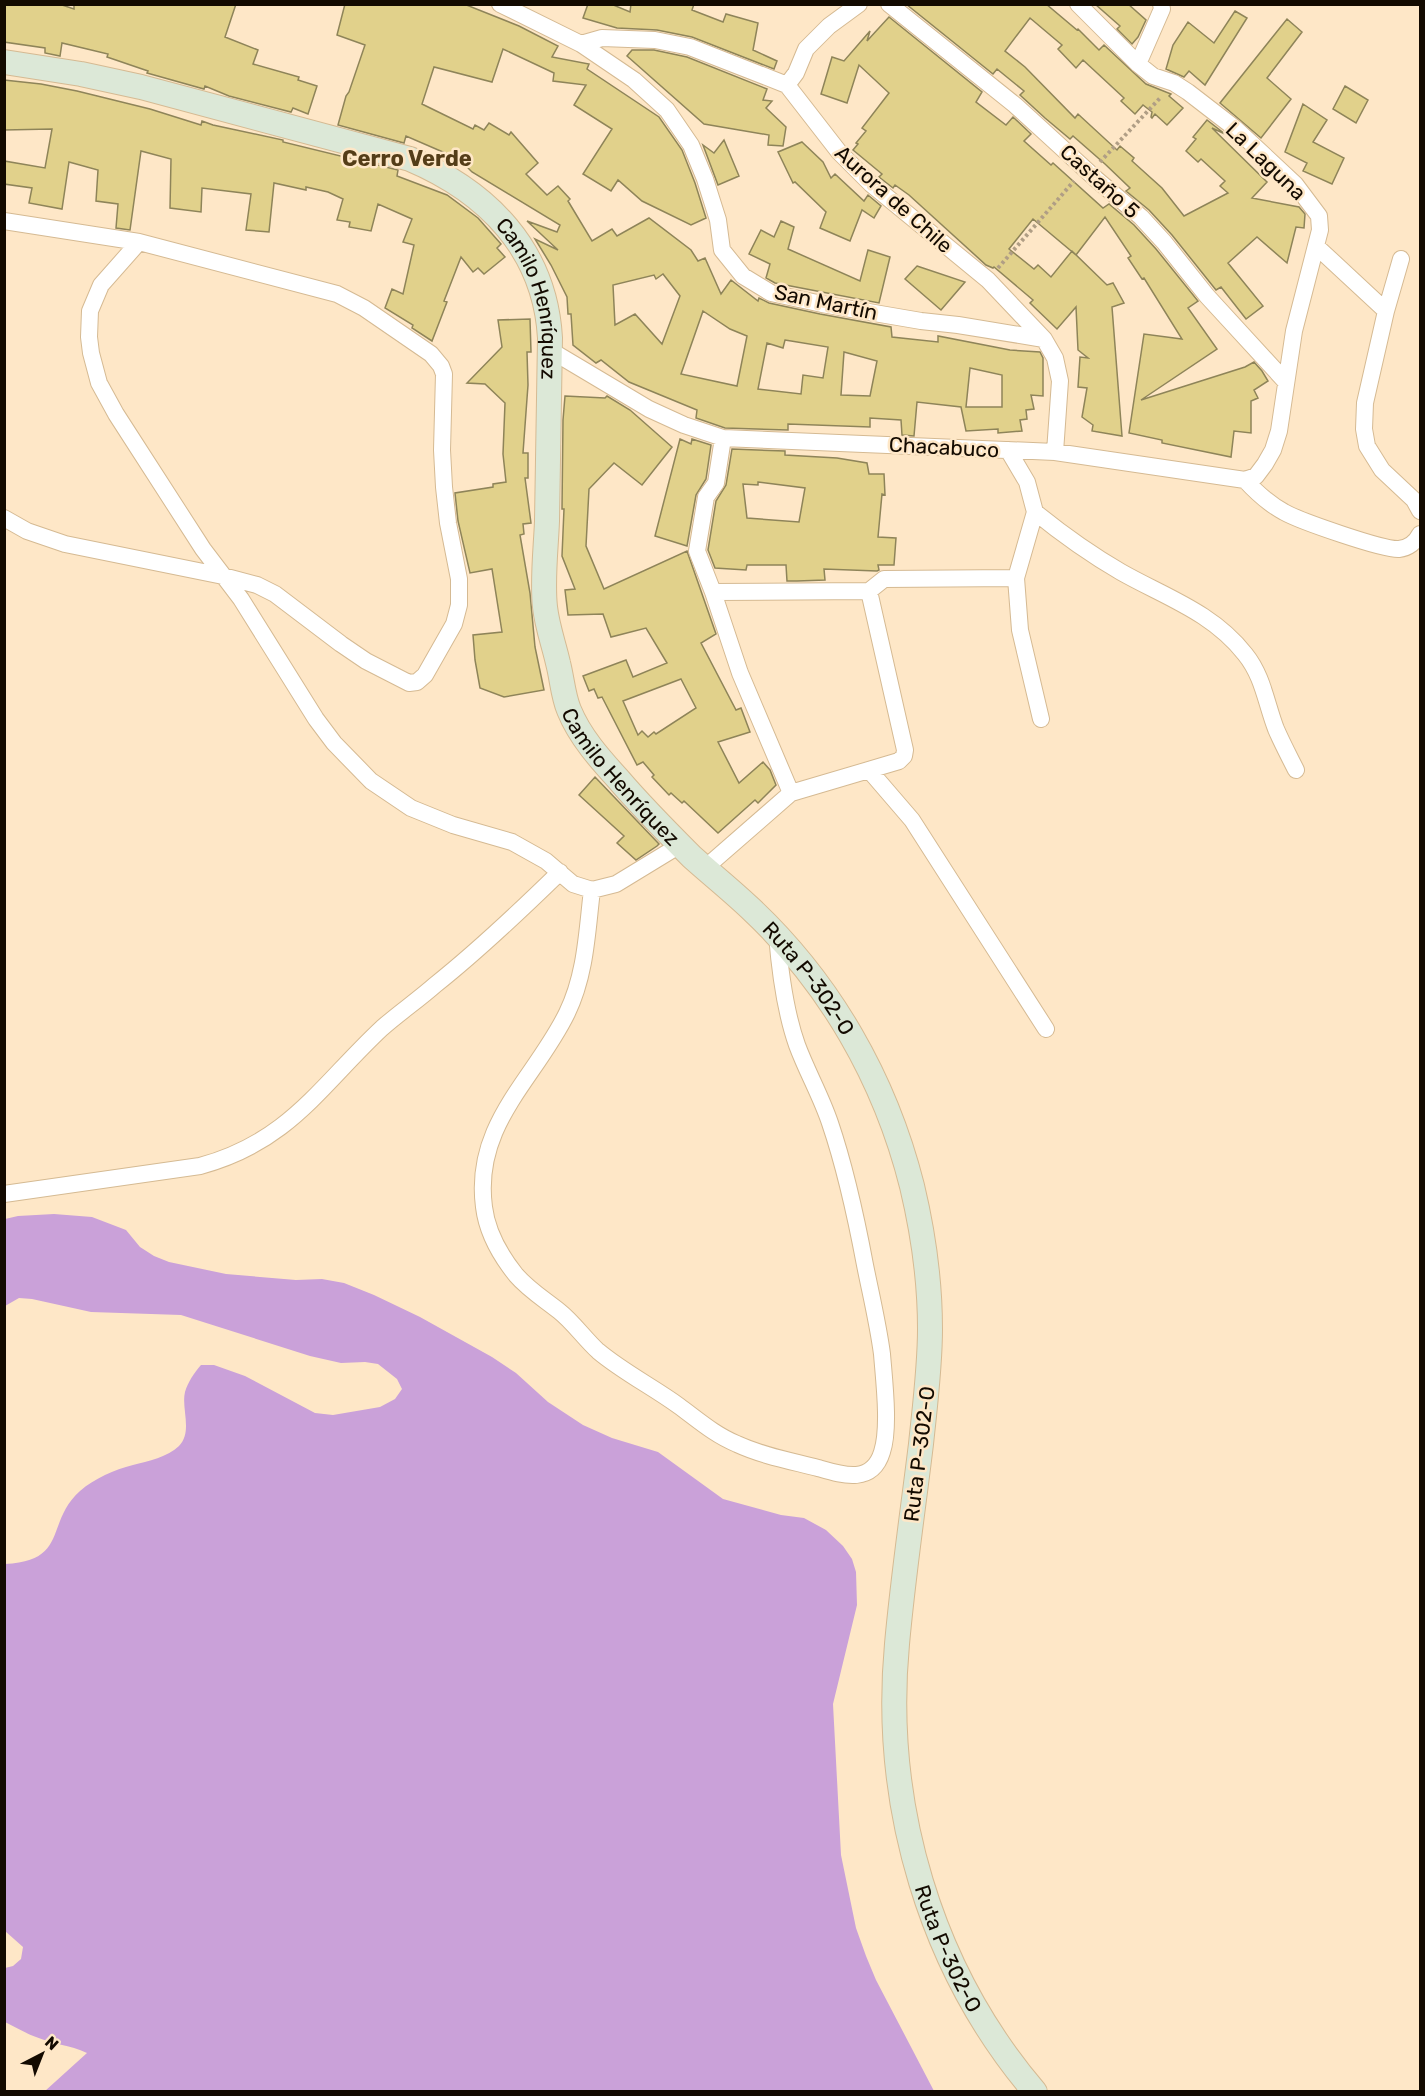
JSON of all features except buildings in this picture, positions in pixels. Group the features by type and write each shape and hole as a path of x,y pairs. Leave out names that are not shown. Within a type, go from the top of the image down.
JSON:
{"street":[{"name":"San Martín","path":"500,4 581,44 634,80 666,110 691,145 705,179 718,220 722,250 743,276 771,293 822,304 1044,339"},
{"path":"581,44 602,38 655,40 690,47 787,85 796,73 806,49 829,26 859,4"},
{"name":"Castaño 5","path":"889,4 1015,105 1149,225 1207,296 1286,382"},
{"name":"La Laguna","path":"1078,4 1137,64 1153,76 1174,83 1236,129 1295,184 1319,216 1320,230 1294,330 1286,382"},
{"path":"1137,64 1162,9 1161,4"},
{"name":"Camilo Henríquez","path":"4,62 81,74 161,92 392,153 447,176 490,208 520,245 536,275 546,305 550,350 545,607 569,709 593,751 693,857"},
{"name":"Aurora de Chile","path":"787,85 839,152 871,184 988,280 1044,339 1055,358 1060,381 1055,452"},
{"path":"4,221 139,242 338,294 364,308 431,354 441,366 444,374 444,487 448,523 459,579 459,605 454,624 422,679 409,683 341,644 275,594 240,579 65,544 42,537 4,519"},
{"path":"139,242 108,274 94,298 89,337 94,368 107,399 203,549 241,599 316,719 334,743 371,781 411,808 453,825 512,842 530,850 573,884 592,890 693,857 791,793 899,761 904,756 905,750 869,591"},
{"path":"1316,246 1386,311"},
{"path":"1401,260 1386,311 1363,416 1365,437 1374,459 1382,470 1414,500 1420,511"},
{"name":"Chacabuco","path":"550,350 649,409 723,438 1055,452 1245,480"},
{"path":"1286,382 1280,431 1273,450 1256,476 1245,480 1284,512 1301,520 1385,547 1400,549 1407,547 1420,534"},
{"path":"723,438 716,483 705,497 697,551 740,673 791,793"},
{"path":"1008,450 1027,482 1035,512 1016,578 1020,630 1041,719"},
{"path":"1035,512 1091,554 1122,573 1202,614 1232,639 1257,672 1276,729 1296,770"},
{"path":"713,592 869,591 884,579 1016,578"},
{"path":"869,770 918,829 1046,1029"},
{"name":"Ruta P-302-O","path":"693,857 751,908 805,966 824,992 861,1050 876,1080 889,1113 912,1189 925,1258 930,1337 924,1414 896,1650 894,1727 901,1798 918,1873 944,1945 982,2018 1002,2049 1035,2091"},
{"path":"4,1194 200,1166 219,1161 254,1146 284,1125 326,1087 383,1028 478,949 560,872"},
{"path":"592,890 583,965 572,1001 559,1028 504,1110 490,1141 483,1179 483,1201 486,1223 495,1244 518,1277 545,1302 560,1311 579,1333 622,1369 714,1432 760,1453 849,1477 868,1471 880,1458 883,1449 885,1405 880,1335 851,1193 829,1119 797,1045 783,989 777,935"}],"path":[{"path":"988,280 1087,171 1174,83"}],"shaded area":[{"path":"54,1214 92,1217 126,1230 140,1247 169,1262 226,1274 296,1280 322,1279 344,1283 374,1295 420,1317 492,1357 516,1373 548,1402 583,1425 612,1438 658,1452 723,1499 781,1515 804,1518 826,1530 843,1546 852,1559 856,1572 857,1605 833,1704 841,1855 856,1928 866,1956 876,1980 934,2091 45,2091 87,2053 28,2034 5,2022 5,1968 13,1966 21,1959 23,1947 5,1931 5,1564 39,1556 48,1548 69,1503 92,1482 119,1469 164,1456 179,1446 186,1427 185,1392 201,1365 214,1365 245,1376 315,1413 333,1415 380,1407 395,1399 402,1389 397,1379 378,1364 341,1363 310,1356 181,1315 91,1312 19,1298 5,1306 5,1219"}],"district":[{"name":"Cerro Verde","path":"407,158"}]}
